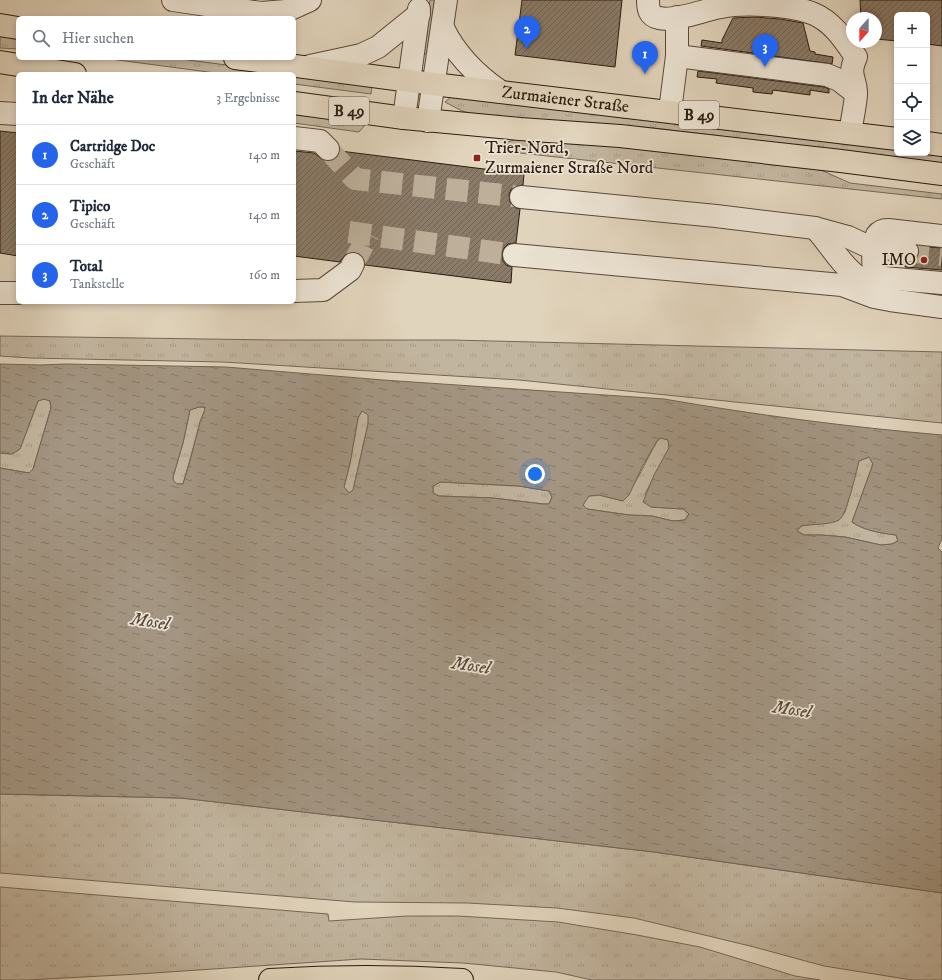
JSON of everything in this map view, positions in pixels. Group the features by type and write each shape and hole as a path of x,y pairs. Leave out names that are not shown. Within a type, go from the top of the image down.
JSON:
{"main road":[{"path":"0,25 16,28"},
{"name":"Zurmaiener Straße","path":"249,60 433,84 894,139"},
{"path":"0,62 62,72"},
{"name":"Zurmaiener Straße","path":"296,103 428,121 620,136 942,174"},
{"path":"930,143 942,144"},
{"path":"270,980 324,977 432,978 462,980"}],"street":[{"path":"173,0 261,13 286,11 310,0"},
{"path":"428,121 446,0"},
{"path":"648,0 648,10 653,16 660,19 677,17 722,6 751,4 797,9 815,14 837,30 856,57 853,64 852,73 856,93 850,133"},
{"path":"305,68 342,60 378,47 419,7"},
{"path":"404,118 419,7"},
{"path":"670,111 677,56 677,17"},
{"path":"442,28 462,59 486,82 501,92"},
{"path":"677,56 827,75 839,80 856,93"},
{"path":"0,113 16,114"},
{"path":"296,138 320,141 328,149"},
{"path":"521,197 716,216 815,228 848,237 865,245 907,251"},
{"path":"815,228 842,262 867,282 876,285 942,292"},
{"path":"942,236 885,230 878,234 874,247 873,268 875,273 884,278 942,283"},
{"path":"514,254 842,285 874,297 942,307"},
{"path":"296,291 323,290 350,270 353,264"},
{"path":"0,293 16,293"}],"green space":[{"path":"430,0 437,0 430,54 423,54"},
{"path":"0,35 16,38 16,49 0,48"},
{"path":"118,60 188,60 280,72 208,72"},
{"path":"296,74 372,84 371,94 296,84"},
{"path":"451,97 496,100 624,118 894,150 894,156 930,156 930,154 942,155 942,163 654,128 478,115 462,111 445,102"},
{"path":"296,114 366,124 359,132 296,123"},
{"path":"517,139 619,145 821,170 850,183 942,194 942,199 520,153 505,143"},
{"path":"0,336 275,340 452,340 942,352 942,423 519,380 223,362 0,356"},
{"path":"44,399 50,401 51,408 33,469 29,473 0,468 0,453 12,454 20,449 38,401"},
{"path":"205,407 183,484 177,484 173,480 173,477 183,443 190,410"},
{"path":"362,411 369,415 368,424 353,491 349,493 344,487 358,418"},
{"path":"661,438 669,440 669,448 645,494 651,507 683,509 689,514 685,520 673,521 652,516 629,515 587,509 583,505 588,496 599,495 623,501 637,479 657,441"},
{"path":"869,457 873,464 852,522 868,530 896,535 898,541 892,544 881,545 845,537 804,535 797,531 801,526 839,520 845,512 859,461"},
{"path":"440,482 519,486 549,491 552,497 549,504 543,504 493,498 439,496 433,493 433,486"},
{"path":"0,794 181,798 654,852 942,893 942,980 912,980 824,966 754,947 634,918 557,908 467,903 355,902 0,873"},
{"path":"0,887 328,914 329,921 407,916 458,916 558,922 700,947 795,976 820,980 592,980 556,972 463,963 361,959 139,974 0,980"}],"water":[{"name":"Mosel","path":"0,364 226,367 383,380 664,399 803,420 942,435 942,539 938,548 942,552 942,893 654,852 181,798 0,794 0,468 29,473 33,469 51,408 50,401 44,399 38,401 20,449 12,454 0,453","holes":["205,407 183,484 177,484 173,480 173,477 183,443 190,410","362,411 368,415 368,424 353,490 349,493 344,487 358,418","661,438 668,440 669,448 654,475 643,502 651,507 683,509 689,514 685,520 673,521 652,516 629,515 587,509 583,505 589,496 599,495 623,501 629,495 642,467 657,441","869,457 873,464 852,522 868,530 896,535 898,541 892,544 881,545 845,537 804,535 797,531 801,526 831,523 839,520 845,510 859,461","440,482 519,486 549,491 552,497 549,504 543,504 493,498 439,496 433,493 433,486"]}],"building":[{"path":"522,0 622,0 615,67 515,55"},
{"path":"860,0 942,0 942,46 930,44 930,12 894,12 894,41 882,40 882,12 861,12"},
{"path":"755,17 803,23 810,51 815,52 815,54 833,57 832,64 701,46 702,40 722,43 722,40 733,18"},
{"path":"698,71 824,87 829,89 829,93 810,90 810,95 773,90 772,94 753,92 753,88 716,83 717,79 697,77"},
{"path":"0,131 16,133 16,256 0,253"},
{"path":"296,151 314,153 325,161 331,161 337,158 340,151 524,174 523,185 516,186 511,189 509,195 510,202 513,207 520,209 516,243 508,244 502,253 503,261 506,265 512,267 511,283 365,265 363,257 358,253 353,252 346,254 340,262 296,256"},
{"name":"IMO","path":"918,246 942,248 942,270 905,267 905,263 912,262 917,258 919,252"}],"tunnel":[{"path":"328,149 355,179 521,197"},
{"path":"349,232 514,255"},
{"path":"353,264 369,234"},
{"path":"907,251 942,255"}],"place":[{"name":"Tipico","path":"527,49"},
{"name":"Total","path":"765,67"},
{"name":"Cartridge Doc","path":"645,74"},
{"name":"Trier-Nord, Zurmaiener Straße Nord","path":"477,158"},
{"name":"IMO","path":"924,260"}]}
